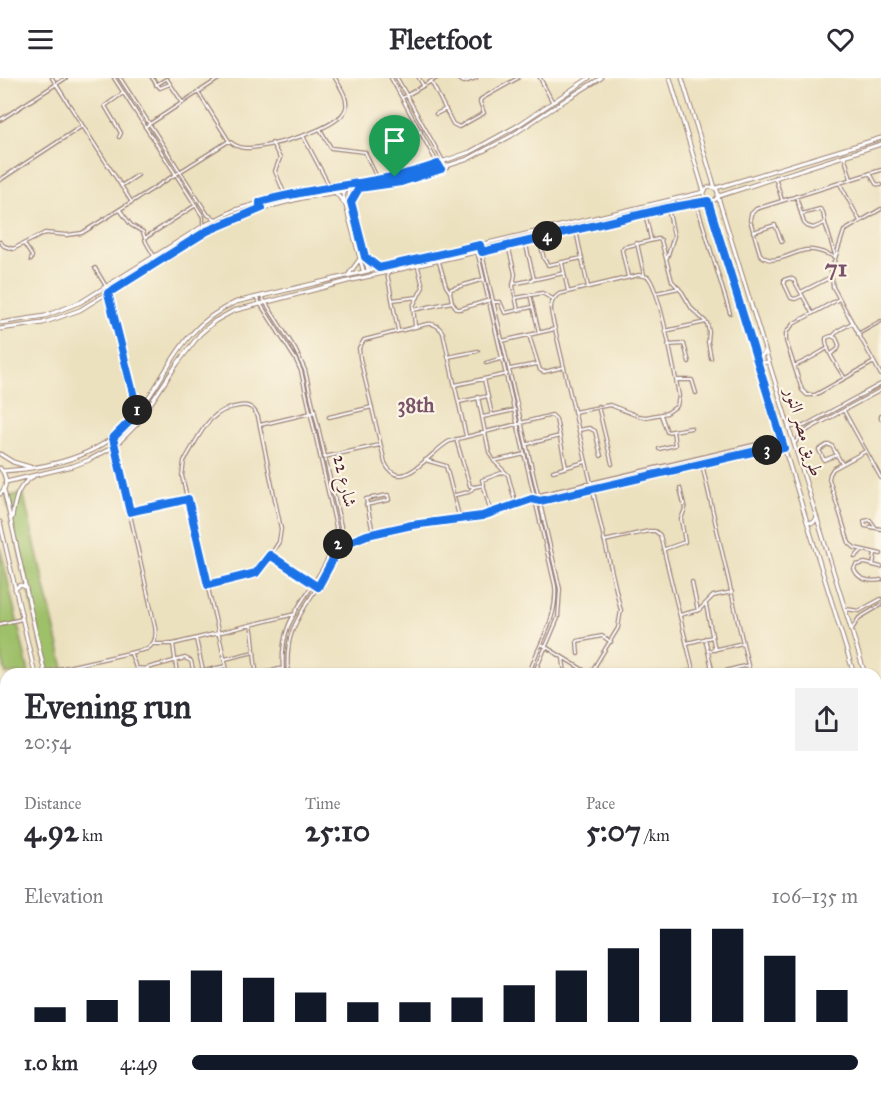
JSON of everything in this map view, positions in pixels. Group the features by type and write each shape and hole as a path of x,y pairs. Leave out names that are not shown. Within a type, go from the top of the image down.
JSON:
{"street":[{"path":"52,78 131,201"},
{"path":"0,120 66,78"},
{"path":"114,78 203,217 203,225"},
{"path":"120,78 208,215 216,219"},
{"path":"152,78 156,86 161,88 170,84"},
{"path":"156,86 167,78 182,102"},
{"path":"145,127 220,78"},
{"path":"198,92 229,141 245,148 303,136 339,118 346,109 345,96 335,78"},
{"path":"391,78 441,169"},
{"path":"397,78 447,168"},
{"path":"419,78 423,85"},
{"path":"402,98 436,78"},
{"path":"456,78 464,82 476,78"},
{"path":"431,81 455,126 461,127 484,113 481,99 518,78"},
{"path":"540,78 552,101"},
{"path":"0,323 40,317 66,309 107,288 203,225 250,205 285,195 404,175 470,152 589,78"},
{"path":"0,329 43,323 69,314 108,293 207,231 252,211 302,198 401,182 447,168 504,141 601,78"},
{"path":"670,78 707,200"},
{"path":"682,78 718,196"},
{"path":"119,137 121,133 105,106 123,93"},
{"path":"436,114 446,109"},
{"path":"0,180 82,126"},
{"path":"320,129 330,148 364,152 378,180"},
{"path":"400,143 420,132"},
{"path":"303,136 330,187"},
{"path":"44,668 4,490 6,482 1,470 24,470 70,460 113,438 138,413 195,328 221,309 236,302 348,274 698,194 708,188 725,187 881,138"},
{"path":"0,242 13,249 45,233 71,235 82,233 229,141"},
{"path":"272,144 280,158 275,171 285,195"},
{"path":"11,523 15,498 22,484 35,475 90,460 115,446 138,424 200,333 224,315 260,303 576,229 698,201 714,201 726,192 881,144"},
{"path":"844,155 851,179"},
{"path":"835,256 808,250 767,260 760,254 750,220 752,212 756,208 881,170"},
{"path":"870,173 876,184 881,185"},
{"path":"121,186 138,175"},
{"path":"775,177 782,200"},
{"path":"839,183 860,221"},
{"path":"725,187 726,192"},
{"path":"351,202 359,188"},
{"path":"348,190 368,270"},
{"path":"342,191 363,271"},
{"path":"334,192 346,205"},
{"path":"698,194 698,201 730,314"},
{"name":"طريق مصر النور","path":"718,196 863,668"},
{"path":"796,196 804,223 809,227 825,223"},
{"name":"طريق مصر النور","path":"707,200 852,668"},
{"path":"260,202 262,208"},
{"path":"250,205 253,207 252,211"},
{"path":"145,238 196,206"},
{"path":"666,260 674,236 668,208"},
{"path":"120,209 131,225 143,232 154,256"},
{"path":"801,213 820,209 823,212 835,256"},
{"path":"881,217 879,210 844,231 835,256 831,277 839,299 881,375"},
{"path":"645,213 651,240"},
{"path":"753,231 775,225 782,242"},
{"path":"576,229 588,287"},
{"path":"539,238 546,264 582,258"},
{"path":"628,278 622,249 637,243 661,240 671,278 680,288 692,309 706,322 711,358"},
{"path":"525,241 534,280"},
{"path":"574,412 598,406 615,405 641,417 673,411 679,403 656,293 651,280 644,275 637,243"},
{"path":"24,244 32,256 31,260"},
{"path":"508,245 515,274 513,284 518,310"},
{"path":"478,246 504,341 556,594 552,618 531,668"},
{"path":"168,247 172,252"},
{"path":"480,253 525,454 537,496"},
{"path":"365,257 379,268"},
{"path":"348,274 360,259"},
{"path":"439,262 452,302 459,309 490,300"},
{"path":"562,263 568,291"},
{"path":"415,326 412,310 423,287 418,267"},
{"path":"95,268 107,288"},
{"path":"387,273 398,330"},
{"path":"513,284 564,273"},
{"path":"594,668 611,642 621,615 550,306 553,298 568,291 644,275"},
{"path":"812,314 801,294 793,279 790,278 784,282 791,298 795,299 801,294 831,277"},
{"path":"450,292 453,288 484,279"},
{"path":"656,293 680,288"},
{"path":"108,293 138,413"},
{"path":"515,298 545,293 553,298"},
{"path":"530,295 539,333"},
{"name":"شارع 22","path":"261,296 303,364 340,521 339,543 331,563 292,631 288,646 288,668"},
{"name":"شارع 22","path":"256,297 299,365 336,532 329,555 295,614 285,638 283,668"},
{"path":"392,300 418,297"},
{"path":"839,299 790,326 786,333 786,341 802,390 807,395 815,394 874,362"},
{"path":"412,310 452,302"},
{"path":"494,302 501,302 504,313 532,307"},
{"path":"66,309 69,314"},
{"path":"858,334 881,321"},
{"path":"665,331 706,322"},
{"path":"844,378 826,340 852,323"},
{"path":"466,436 440,328 432,324 415,326 367,338 361,343 359,348 380,445 387,468 395,474 410,472 439,446 456,439 553,415 556,417 566,467"},
{"path":"499,342 555,329"},
{"path":"529,335 537,364 542,371 564,368"},
{"path":"831,354 839,347 833,336"},
{"path":"668,345 684,344 688,362"},
{"path":"794,366 813,359 815,355 828,348"},
{"path":"448,357 478,351"},
{"path":"756,356 760,357 765,352"},
{"path":"486,363 503,358"},
{"path":"759,367 764,362 769,363"},
{"path":"510,369 537,364"},
{"path":"455,385 507,374"},
{"path":"676,381 687,378 693,380 696,393"},
{"path":"484,379 492,415"},
{"path":"789,427 804,426 881,384"},
{"path":"794,446 798,438 806,431 881,390"},
{"path":"865,393 867,398"},
{"path":"459,402 488,396"},
{"path":"478,398 489,452 509,479 516,505"},
{"path":"208,585 256,573 279,542 281,529 260,425 255,411 246,405 225,409 213,416 183,465 182,476 225,659 226,666 217,668"},
{"path":"598,406 612,464"},
{"path":"329,417 372,407"},
{"path":"482,417 515,410"},
{"path":"844,411 881,478"},
{"path":"260,425 315,412"},
{"path":"661,414 666,432 691,428"},
{"path":"579,430 589,428 595,431 601,456"},
{"path":"659,449 675,445 673,431"},
{"path":"339,543 347,543 373,533 491,513 537,496 766,442 780,435"},
{"path":"527,444 560,436"},
{"path":"66,668 147,649 153,644 156,628 113,438"},
{"path":"456,439 470,486 483,486"},
{"path":"766,442 767,449"},
{"path":"321,458 380,445"},
{"path":"837,455 825,460 819,451 830,445 837,455 842,464"},
{"path":"532,499 538,501 593,490 767,449 784,448"},
{"path":"866,451 832,470 829,479 848,540 853,547 881,554"},
{"path":"87,453 90,460"},
{"path":"0,454 13,462 35,468"},
{"path":"494,461 525,454"},
{"path":"425,460 446,466 460,519"},
{"path":"553,471 586,462"},
{"path":"875,467 881,463"},
{"path":"702,465 749,668"},
{"path":"641,471 639,476 642,478"},
{"path":"491,513 482,480 505,472"},
{"path":"6,482 43,473"},
{"path":"630,474 633,480"},
{"path":"454,495 469,492 474,487"},
{"path":"665,549 685,542 681,518 685,509 680,488"},
{"path":"0,494 4,490"},
{"path":"366,505 389,500 387,494 366,500 366,505 373,533"},
{"path":"130,512 188,499"},
{"path":"537,668 558,618 560,597 538,501"},
{"path":"807,522 813,523 817,518"},
{"path":"0,522 34,668"},
{"path":"876,528 881,529"},
{"path":"0,531 4,540"},
{"path":"604,541 652,531 660,535 692,668"},
{"path":"810,535 815,531 821,532"},
{"path":"855,557 861,550"},
{"path":"873,565 875,553"},
{"path":"270,555 318,587"},
{"path":"881,567 858,564 854,571 864,579 881,580"},
{"path":"692,582 698,611"},
{"path":"15,589 20,585 26,586"},
{"path":"680,615 698,611 712,597 732,591"},
{"path":"846,609 859,611 881,599"},
{"path":"874,603 876,607"},
{"path":"706,605 715,650"},
{"path":"852,629 860,618 881,605"},
{"path":"153,644 174,644 295,614"},
{"path":"0,624 22,619"},
{"path":"251,625 257,668"},
{"path":"578,654 577,641 602,636 611,642"},
{"path":"687,643 712,637"},
{"path":"705,638 712,668"},
{"path":"196,639 202,668"},
{"path":"708,651 743,643"},
{"path":"174,644 177,668"},
{"path":"541,644 580,668"},
{"path":"225,659 254,652"},
{"path":"130,653 134,668"},
{"path":"562,657 564,668"},
{"path":"147,668 185,658 190,659 193,668"},
{"path":"736,668 748,664"}],"green space":[{"path":"23,493 64,668 47,668 6,497"},
{"path":"0,547 28,668 4,668 0,650"}],"district":[{"name":"71","path":"836,268"},
{"name":"38th","path":"416,405"}],"route":[{"path":"438,164 441,169 401,182 359,188 355,194 351,202 365,257 379,268 480,245 482,252 707,200 784,448 761,450 540,501 532,499 472,518 436,521 362,536 351,542 339,543 318,587 270,555 256,573 208,585 188,499 130,512 113,438 138,413 108,293 207,231 262,208 259,205 260,202 302,191 395,177 438,164"}]}
